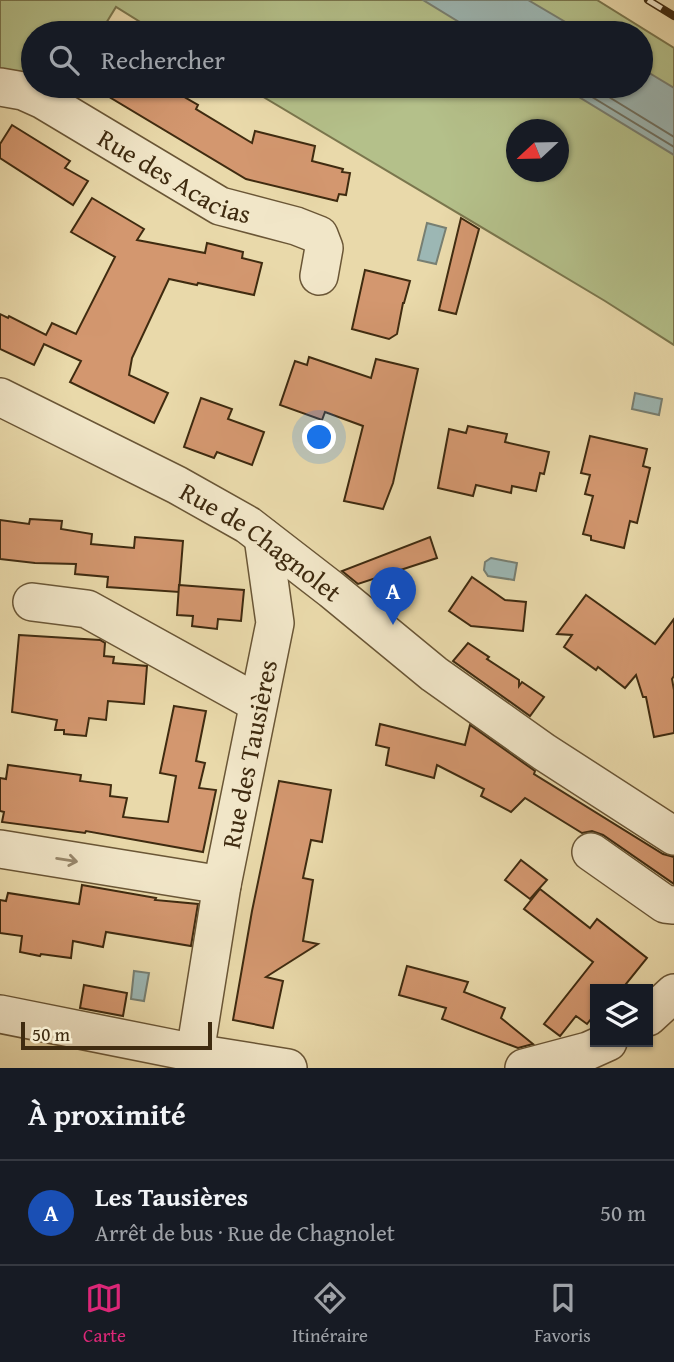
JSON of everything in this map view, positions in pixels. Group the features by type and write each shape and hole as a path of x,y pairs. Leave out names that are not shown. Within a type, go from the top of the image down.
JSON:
{"street":[{"name":"Rue des Acacias","path":"0,87 21,91"},
{"name":"Rue des Acacias","path":"39,98 220,206 296,226 319,235 324,248 319,276"},
{"name":"Rue de Chagnolet","path":"0,397 177,485 248,525 434,674 555,759 674,836"},
{"path":"263,537 275,623"},
{"path":"275,623 295,594 315,577"},
{"path":"32,602 87,609 257,703"},
{"name":"Rue des Tausières","path":"195,1053 222,885 275,623"},
{"name":"Rue des Tausières","path":"0,849 222,885"},
{"path":"591,852 665,904 674,905"},
{"path":"653,1012 674,993"},
{"path":"0,1014 195,1053 288,1068"},
{"path":"524,1068 597,1047"}],"green space":[{"path":"0,0 597,0 631,21 139,21 116,7 107,21 21,21 21,75 0,71"},
{"path":"653,35 674,48 674,345 265,98 653,98"}],"water":[{"path":"423,0 528,0 564,21 457,21"},
{"path":"653,75 674,88 674,155 581,98 653,98"},
{"path":"427,223 446,228 436,264 418,260"},
{"path":"635,393 662,399 659,415 632,409"},
{"path":"491,558 517,563 514,580 488,576 484,570 485,562"},
{"path":"134,971 149,973 144,1001 131,999"}],"building":[{"path":"111,98 186,98 198,105 196,109 252,143 255,131 315,146 312,161 350,173 346,195 339,194 337,201 246,179"},
{"path":"12,125 70,161 65,168 88,181 73,205 0,158 0,144"},
{"path":"92,198 144,229 137,240 205,253 207,243 243,252 242,258 262,263 254,295 169,279 132,358 129,375 168,393 154,423 70,382 81,361 44,344 34,365 0,349 0,314 46,335 52,323 76,334 115,257 71,232"},
{"path":"461,218 479,229 456,314 439,310"},
{"path":"365,270 410,281 397,334 389,339 352,329"},
{"path":"309,357 371,378 376,359 418,369 393,483 383,509 344,501 363,426 325,412 322,420 280,405 295,361 307,365"},
{"path":"201,398 232,409 228,419 264,432 252,465 217,452 214,458 184,447"},
{"path":"468,426 507,434 505,442 549,452 544,474 540,473 536,491 512,486 511,493 476,485 473,496 438,488 449,429 466,433"},
{"path":"590,436 647,449 643,466 650,468 637,523 630,521 624,548 591,540 591,536 583,534 593,496 585,494 590,475 581,473"},
{"path":"30,519 62,521 61,529 92,534 91,544 134,548 135,537 183,541 179,592 107,587 108,577 75,574 76,564 0,559 0,520 29,524"},
{"path":"430,537 437,558 358,584 342,571"},
{"path":"472,577 505,600 526,602 523,631 471,626 449,611"},
{"path":"179,585 244,590 241,621 218,619 217,629 192,626 193,616 177,615"},
{"path":"586,595 655,644 674,619 674,733 654,737 646,697 643,697 636,675 625,688 598,667 596,670 564,647 572,635 557,634"},
{"path":"19,635 100,640 105,643 104,656 114,657 113,663 147,666 144,704 108,701 106,720 89,718 86,736 64,734 64,730 55,730 57,720 12,712"},
{"path":"468,643 519,680 519,686 522,682 544,697 530,716 453,661"},
{"path":"174,706 206,711 196,761 205,763 199,788 216,790 203,852 86,831 2,822 4,812 0,811 0,778 6,779 8,765 81,775 80,781 111,785 110,796 127,798 123,817 168,822 176,776 160,773"},
{"path":"380,724 465,745 470,725 535,771 534,774 663,854 674,857 674,884 603,835 592,831 582,833 525,798 511,812 481,796 484,789 437,765 434,778 386,765 389,748 376,745"},
{"path":"279,781 331,790 322,842 311,840 303,878 313,880 303,941 318,944 266,977 283,981 273,1028 233,1020"},
{"path":"521,860 547,880 530,899 505,880"},
{"path":"82,885 156,898 155,900 198,904 191,946 106,932 103,947 73,941 71,958 40,956 20,952 22,936 0,933 0,900 6,901 8,893 79,904"},
{"path":"540,889 590,928 597,919 647,958 626,984 590,984 590,1020 587,1024 576,1016 560,1036 544,1024 593,962 524,909"},
{"path":"407,966 468,982 464,992 505,1008 501,1018 533,1044 518,1048 442,1019 446,1008 399,995"},
{"path":"84,985 127,993 123,1016 80,1008"}],"railway":[{"path":"648,0 674,16"}],"place":[{"name":"Les Tausières","path":"393,625"}]}
